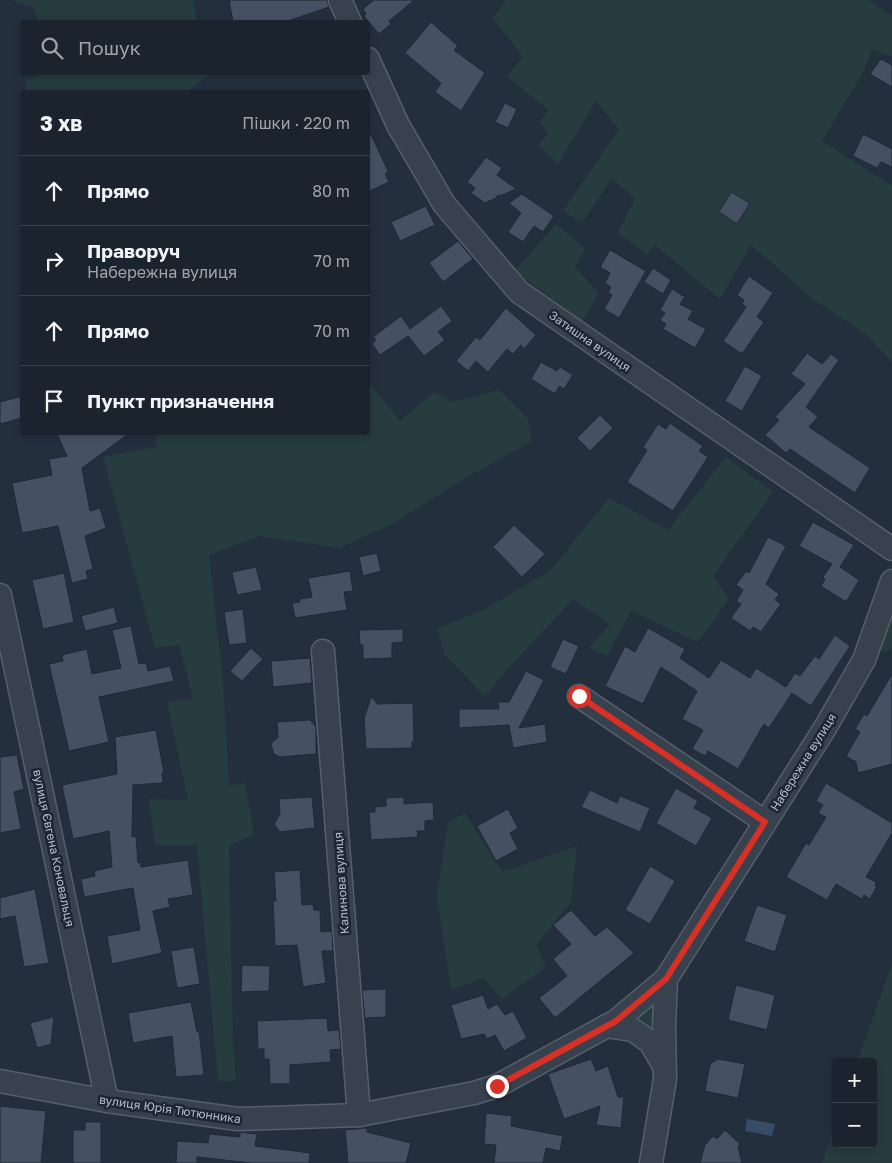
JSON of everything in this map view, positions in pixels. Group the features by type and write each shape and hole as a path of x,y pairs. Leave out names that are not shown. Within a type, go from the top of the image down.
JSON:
{"street":[{"path":"340,0 349,20"},
{"name":"Затишна вулиця","path":"370,63 398,125 444,204 520,292 892,549"},
{"name":"Набережна вулиця","path":"651,1163 666,1079 664,1026 666,979 825,728 864,660 892,581"},
{"name":"вулиця Євгена Коновальця","path":"0,595 107,1101"},
{"name":"Калинова вулиця","path":"323,651 359,1115"},
{"path":"579,696 765,822"},
{"name":"вулиця Юрія Тютюнника","path":"0,1081 107,1101 238,1119 359,1115 497,1086 616,1021 666,979"},
{"path":"606,1026 633,1030 650,1042 666,1069"}],"green space":[{"path":"11,0 193,0 197,20 37,20 34,8"},
{"path":"506,0 868,0 892,16 892,57 872,49 864,71 822,141 892,186 892,362 867,335 814,300 751,245 720,299 655,245 647,254 618,233 635,199 612,178 582,223 563,211 619,129 596,101 558,164 538,145 548,134 540,122 548,110 507,76 523,57 493,18"},
{"path":"36,75 209,75 190,90 27,90 25,79"},
{"path":"556,224 585,249 575,267 599,293 582,321 515,271"},
{"path":"370,384 400,421 434,392 453,402 499,390 528,419 531,442 467,477 394,523 339,548 260,536 209,555 223,682 229,786 245,783 254,834 229,846 233,1044 236,1081 218,1081 197,845 155,845 149,799 188,800 167,702 193,699 179,645 155,648 103,457 157,447 154,435 370,435"},
{"path":"726,457 773,492 713,576 729,599 698,642 631,611 607,656 589,648 610,624 573,599 506,671 485,697 445,655 437,629 483,610 550,571 609,498 668,530"},
{"path":"892,607 892,647 885,653 878,648"},
{"path":"465,813 502,872 577,846 571,902 536,945 546,967 502,999 484,978 451,990 437,896 448,823"},
{"path":"892,964 892,1163 822,1163 832,1134 832,1148 877,1148 877,1058 858,1058"},
{"path":"657,996 658,1032 635,1019"}],"water":[{"path":"747,1119 775,1124 772,1136 745,1131"}],"building":[{"path":"229,0 327,0 329,7 291,20 233,20"},
{"path":"374,0 414,0 389,21 391,24 379,34 370,23 370,20 364,16 366,14 363,9"},
{"path":"431,22 458,46 454,50 485,73 461,111 435,92 441,83 405,53"},
{"path":"881,59 892,65 892,87 870,74"},
{"path":"505,103 517,109 508,128 495,122"},
{"path":"370,132 388,171 385,174 389,182 370,191"},
{"path":"863,134 892,149 892,167 881,162 877,168 853,156"},
{"path":"486,157 502,168 497,175 516,189 500,196 498,195 496,198 485,203 471,193 475,188 467,182"},
{"path":"731,192 750,203 737,224 719,212"},
{"path":"522,194 554,216 543,232 534,226 523,242 508,232 521,213 509,203"},
{"path":"426,206 435,225 400,241 391,222"},
{"path":"458,241 473,259 443,282 429,263"},
{"path":"610,250 646,271 619,318 604,309 612,295 608,292 611,287 605,283 610,273 600,267"},
{"path":"653,268 671,280 663,294 644,282"},
{"path":"749,276 773,293 757,317 764,322 742,354 723,341 746,307 742,304 744,300 737,295"},
{"path":"672,289 685,297 680,304 693,311 688,319 706,329 695,348 663,329 666,324 660,320 665,313 660,310"},
{"path":"441,306 452,321 438,332 445,340 424,356 408,336 380,355 372,344 376,340 373,337 401,316 410,329"},
{"path":"506,308 536,335 524,349 521,345 513,354 507,349 488,372 476,361 468,371 456,361 476,337 480,340"},
{"path":"807,353 822,364 831,354 839,360 806,407 818,417 809,427 870,468 855,493 790,449 786,453 765,435 779,420 775,417 805,384 791,374"},
{"path":"541,362 557,371 560,367 573,375 564,389 559,386 555,394 531,379"},
{"path":"745,366 762,376 742,411 725,401"},
{"path":"20,397 20,419 0,424 0,402"},
{"path":"600,415 613,428 590,451 577,438"},
{"path":"670,423 703,446 699,451 708,457 673,511 627,482 647,450 643,447 658,424 666,429"},
{"path":"57,435 127,435 82,468 90,511 100,508 106,528 85,536 93,569 86,571 88,579 72,583 58,526 22,533 12,483 52,475 49,459 67,456"},
{"path":"813,522 854,545 840,567 859,580 846,602 821,586 825,579 823,577 832,564 799,546"},
{"path":"514,525 545,554 522,577 493,547"},
{"path":"768,537 786,546 766,584 779,594 775,600 781,604 761,632 753,627 750,631 731,618 741,604 736,601 743,590 736,585 746,571 749,573"},
{"path":"377,553 381,571 363,576 359,557"},
{"path":"256,567 262,590 237,595 232,572"},
{"path":"350,571 353,591 344,592 347,610 295,618 292,603 300,602 300,599 312,597 308,578"},
{"path":"64,573 74,622 43,629 32,580"},
{"path":"114,607 118,623 85,631 81,616"},
{"path":"243,609 247,643 229,645 224,612"},
{"path":"131,626 139,664 146,663 148,671 170,666 174,681 99,697 109,742 69,751 49,664 63,661 62,655 87,649 92,674 121,668 112,630"},
{"path":"648,628 685,649 680,658 709,678 721,660 750,678 756,668 786,687 795,673 800,676 815,656 819,659 835,635 850,646 811,706 792,693 769,728 764,724 738,769 708,751 705,756 692,749 703,730 682,719 697,691 661,667 643,704 605,686 625,646 635,652"},
{"path":"403,629 403,642 392,643 392,658 363,659 363,645 360,645 359,630"},
{"path":"563,639 579,646 566,674 550,667"},
{"path":"251,648 263,659 242,681 230,671"},
{"path":"310,658 312,683 273,687 271,661"},
{"path":"526,671 544,680 519,728 545,724 547,742 513,748 509,725 459,728 459,709 499,709 498,702 509,702"},
{"path":"892,674 892,764 858,773 856,762 846,756 860,732 855,729 864,714 867,716"},
{"path":"371,697 378,704 413,703 414,742 412,742 412,748 366,749 364,719"},
{"path":"310,720 316,727 316,754 280,757 274,754 271,745 278,738 277,722"},
{"path":"156,730 164,773 162,773 163,783 133,785 132,837 136,836 138,863 141,862 141,867 188,860 193,895 168,899 170,907 153,911 162,953 112,964 107,936 140,930 133,888 84,897 81,879 95,876 94,871 112,867 109,831 73,839 62,785 117,774 115,737"},
{"path":"17,755 24,789 14,792 21,829 0,833 0,757"},
{"path":"826,783 892,823 892,833 866,877 876,882 875,885 877,886 870,899 864,895 862,899 836,884 827,900 786,877 806,843 809,845 826,817 818,813 823,805 816,801"},
{"path":"676,788 698,801 694,808 712,818 696,846 656,823"},
{"path":"590,790 617,803 620,796 650,808 640,832 581,807"},
{"path":"312,797 315,828 280,832 274,824 280,814 279,799"},
{"path":"404,797 404,804 433,802 434,820 425,821 425,831 417,831 418,837 371,840 369,812 375,812 375,807 386,806 386,798"},
{"path":"508,809 518,828 510,833 518,849 496,861 477,826"},
{"path":"650,866 675,881 650,924 625,910"},
{"path":"300,870 302,905 313,904 314,910 320,910 321,932 332,931 333,951 322,951 326,983 303,987 297,945 275,946 273,901 276,901 274,872"},
{"path":"35,889 49,963 24,967 15,916 0,919 0,898"},
{"path":"757,905 787,915 775,952 744,941"},
{"path":"571,910 595,936 607,927 634,953 555,1018 539,998 567,976 553,959 571,944 553,925"},
{"path":"194,947 200,984 177,988 171,951"},
{"path":"242,965 270,966 269,991 241,992"},
{"path":"736,985 775,995 767,1030 728,1020"},
{"path":"386,989 386,1017 365,1018 362,990"},
{"path":"483,995 488,1009 497,1004 505,1015 513,1011 527,1038 504,1051 495,1035 487,1039 484,1034 461,1039 451,1005"},
{"path":"191,1002 197,1032 199,1031 204,1075 176,1077 172,1036 133,1043 128,1013"},
{"path":"54,1017 51,1044 37,1048 30,1023"},
{"path":"327,1018 328,1031 339,1030 341,1049 330,1050 331,1062 290,1065 290,1084 270,1084 269,1059 264,1059 264,1049 258,1049 257,1021"},
{"path":"591,1059 596,1071 608,1066 618,1097 624,1097 621,1128 596,1125 600,1106 564,1119 548,1074"},
{"path":"718,1059 745,1064 738,1098 705,1091 710,1064"},
{"path":"0,1106 46,1111 41,1163 0,1163"},
{"path":"486,1113 512,1116 511,1126 563,1136 560,1151 546,1148 543,1163 494,1163 496,1145 484,1144"},
{"path":"85,1122 101,1122 101,1163 73,1163 73,1130 85,1130"},
{"path":"367,1128 367,1132 411,1143 406,1163 348,1163 345,1130"},
{"path":"725,1130 740,1144 738,1147 742,1163 700,1163 705,1145 713,1136 717,1139"},
{"path":"240,1132 257,1134 255,1146 310,1153 309,1163 251,1163 197,1157 197,1163 176,1163 177,1141 208,1143 209,1134 240,1137"}],"route":[{"path":"497,1086 616,1021 666,979 765,822 579,696"}]}
